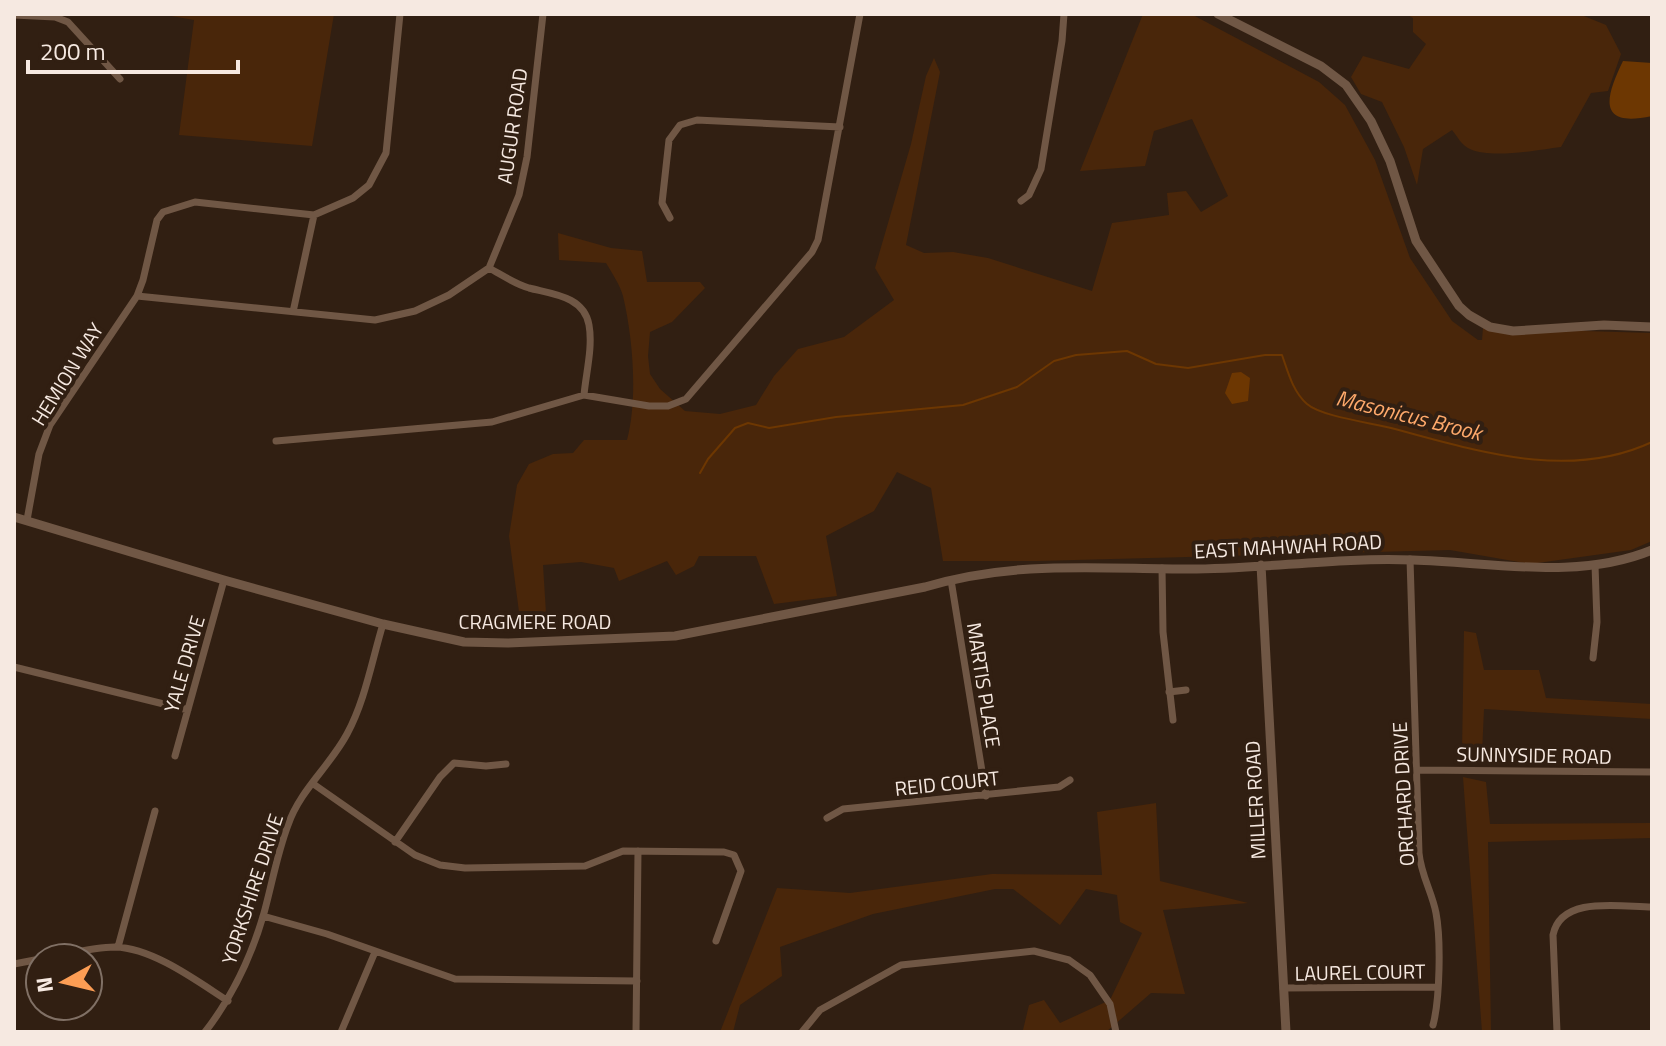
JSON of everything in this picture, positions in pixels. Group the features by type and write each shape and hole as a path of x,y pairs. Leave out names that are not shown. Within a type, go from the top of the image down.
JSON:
{"street":[{"path":"293,312 314,215 353,198 369,185 386,153 400,14"},
{"name":"AUGUR ROAD","path":"489,268 519,195 527,157 543,14"},
{"path":"276,441 492,422 584,395 649,406 668,406 686,399 812,252 818,240 860,14"},
{"path":"1021,201 1029,195 1041,169 1064,14"},
{"path":"1218,14 1321,66 1346,85 1371,121 1390,161 1416,241 1459,306 1469,315 1490,327 1513,331 1604,325 1652,327"},
{"path":"14,15 55,17 68,22 120,79"},
{"path":"670,218 662,203 662,191 669,140 680,125 697,120 840,127"},
{"name":"HEMION WAY","path":"27,520 39,454 50,425 137,296 157,220 163,212 195,202 314,215"},
{"path":"137,296 375,320 415,311 449,295 489,268 528,288 552,291 570,299 584,311 589,323 590,340 584,395"},
{"name":"CRAGMERE ROAD","path":"14,517 224,580 383,624 464,642 653,638 925,587"},
{"name":"EAST MAHWAH ROAD","path":"925,587 951,580 1042,567 1162,568 1410,559 1554,567 1621,561 1652,550"},
{"name":"ORCHARD DRIVE","path":"1410,559 1420,864 1438,925 1433,1025"},
{"name":"MILLER ROAD","path":"1261,565 1286,1032"},
{"path":"1593,658 1597,622 1595,565"},
{"path":"1162,568 1163,632 1173,720"},
{"name":"YALE DRIVE","path":"175,756 224,580"},
{"name":"MARTIS PLACE","path":"951,580 986,796"},
{"name":"YORKSHIRE DRIVE","path":"205,1032 228,1001 243,972 263,916 288,824 312,783 346,736 358,711 383,624"},
{"path":"14,667 188,710"},
{"path":"1169,692 1186,690"},
{"path":"395,842 440,777 454,763 506,764"},
{"name":"SUNNYSIDE ROAD","path":"1416,770 1652,772"},
{"name":"REID COURT","path":"827,818 843,809 1059,787 1070,780"},
{"path":"312,783 415,855 440,865 465,868 585,866 623,851 724,852 734,855 741,871 716,941"},
{"path":"118,947 155,811"},
{"path":"636,1032 638,851"},
{"path":"1557,1032 1553,935 1557,922 1567,912 1580,907 1652,907"},
{"path":"263,916 455,979 637,981"},
{"path":"104,948 118,947 142,953 182,971 228,1001"},
{"path":"802,1032 820,1010 901,965 1034,951 1069,960 1090,975 1110,1004 1116,1032"},
{"path":"341,1032 375,952"},
{"name":"LAUREL COURT","path":"1283,988 1437,987"}],"shaded area":[{"path":"160,14 334,14 312,146 179,135 194,20"},
{"path":"1143,14 1191,14 1319,82 1345,105 1375,160 1410,258 1452,321 1478,340 1482,340 1483,328 1652,333 1652,541 1631,550 1530,564 1450,550 943,561 931,488 897,472 874,511 826,536 837,596 774,604 756,556 699,556 694,566 676,575 667,561 619,581 614,568 581,562 543,565 547,629 521,627 509,536 517,485 529,464 553,454 573,453 584,440 627,440 632,406 632,349 620,288 606,263 559,260 558,233 611,248 642,251 647,282 700,282 705,288 672,322 650,332 650,374 660,389 685,411 720,414 756,405 774,376 798,349 844,337 894,300 875,268 911,144 926,76 934,58 940,72 906,245 924,253 953,252 988,258 1092,291 1112,223 1169,215 1167,193 1186,191 1201,212 1228,196 1192,119 1154,131 1145,166 1080,171"},
{"path":"1406,14 1579,14 1606,25 1621,54 1608,91 1591,93 1561,147 1515,153 1479,152 1465,146 1452,130 1423,149 1417,185 1404,147 1382,102 1361,94 1351,77 1363,56 1409,69 1426,44 1413,32 1413,18"},
{"path":"1623,61 1652,63 1652,116 1622,118 1614,114 1610,107 1612,87"},
{"path":"1241,372 1250,378 1248,401 1232,404 1225,393 1232,373"},
{"path":"1464,631 1476,633 1484,670 1539,670 1546,698 1652,704 1652,719 1484,709 1482,754 1462,753"},
{"path":"1463,777 1486,782 1490,824 1652,823 1652,838 1488,842 1491,1032 1482,1032"},
{"path":"1156,803 1160,881 1248,903 1163,910 1185,994 1151,993 1106,1032 1006,1032 1023,1030 1029,1005 1044,1000 1060,1023 1110,1000 1142,933 1120,922 1117,895 1086,889 1060,925 1013,889 995,889 873,914 780,947 782,976 740,1005 733,1032 720,1032 777,888 850,893 992,874 1102,875 1097,812"}],"waterway":[{"name":"Masonicus Brook","path":"700,473 735,428 748,423 769,428 836,417 963,405 1017,387 1054,361 1076,355 1127,351 1156,364 1188,368 1282,355 1298,394 1314,409 1491,453 1556,461 1588,460 1621,454 1652,442"}]}
